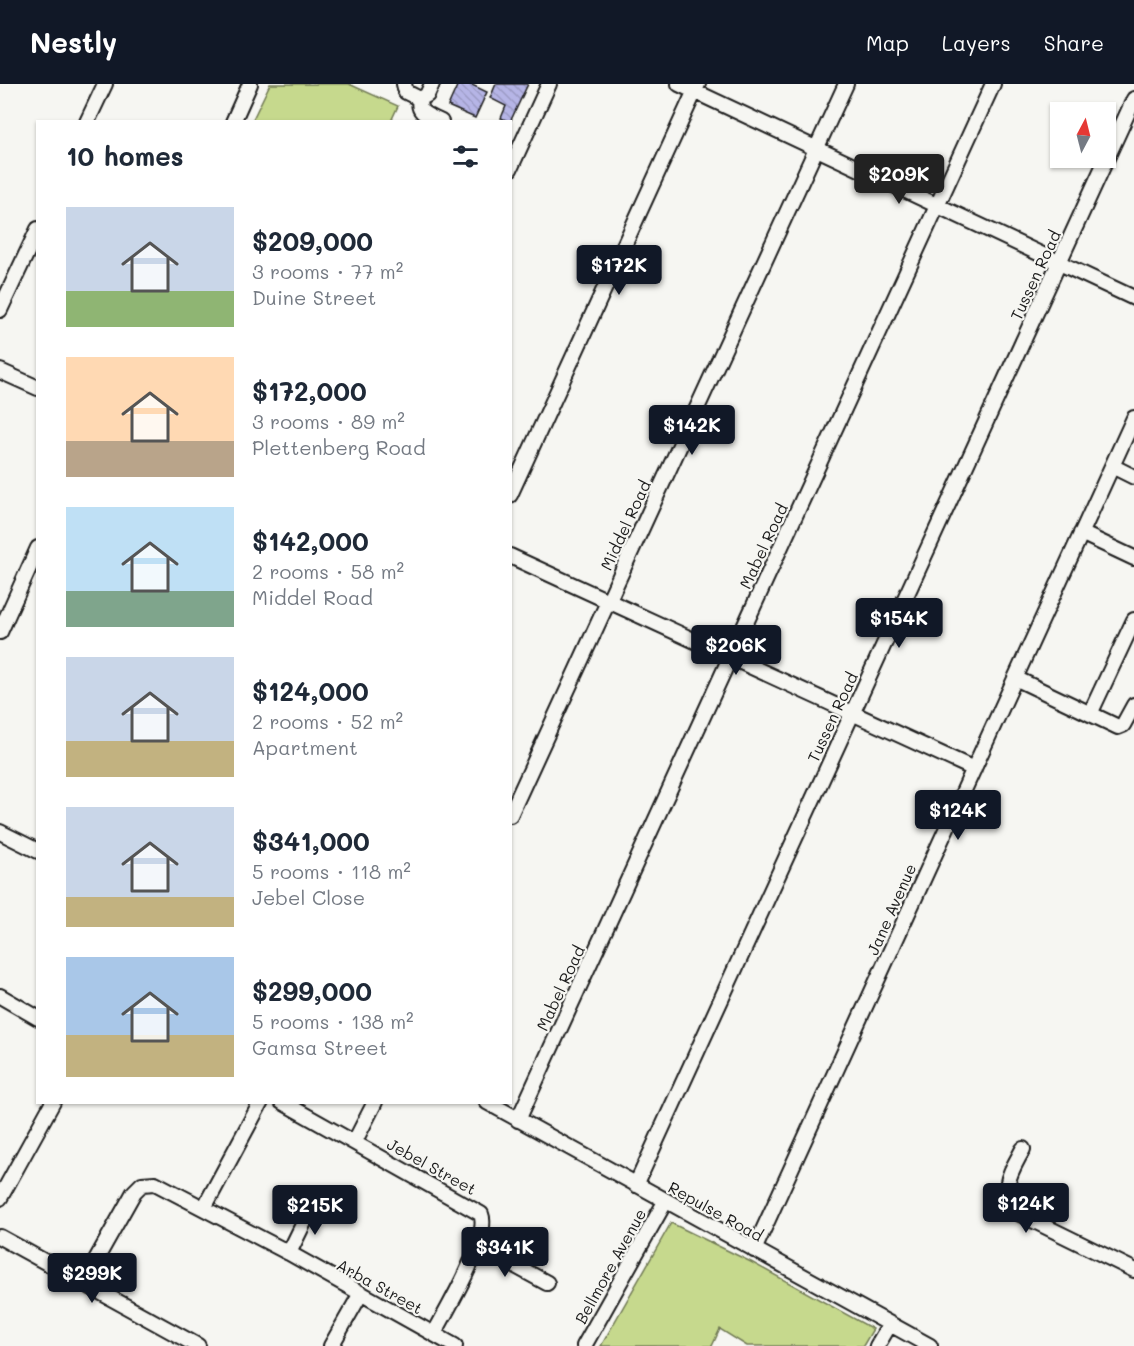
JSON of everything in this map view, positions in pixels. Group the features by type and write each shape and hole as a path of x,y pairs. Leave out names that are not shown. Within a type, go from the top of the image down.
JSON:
{"street":[{"path":"88,120 105,84"},
{"path":"234,120 250,84"},
{"path":"404,84 406,92 420,99"},
{"path":"420,99 427,95 432,84"},
{"path":"512,160 549,84"},
{"path":"679,84 697,88 816,150 1134,298"},
{"name":"Middel Road","path":"512,812 846,84"},
{"name":"Mabel Road","path":"518,1119 993,84"},
{"path":"512,491 697,88"},
{"path":"420,99 421,111 434,120"},
{"name":"Tussen Road","path":"636,1185 1134,99"},
{"path":"0,310 36,233"},
{"path":"0,371 36,387"},
{"name":"Jane Avenue","path":"754,1251 1134,418"},
{"path":"1112,466 1134,477"},
{"path":"1081,533 1134,558"},
{"path":"0,632 36,552"},
{"path":"512,557 974,769"},
{"path":"1090,714 1134,620"},
{"path":"1015,678 1121,727 1134,705"},
{"path":"0,832 36,850"},
{"path":"0,996 36,1017"},
{"path":"0,1198 52,1104"},
{"path":"204,1208 260,1104"},
{"name":"Jebel Street","path":"286,1104 478,1211 483,1222 477,1245 434,1334"},
{"path":"355,1141 374,1104"},
{"name":"Repulse Road","path":"491,1104 930,1346"},
{"path":"1023,1149 1009,1177 1006,1189 1009,1202 1018,1213 1134,1270"},
{"name":"Arba Street","path":"84,1281 134,1192 142,1184 159,1184 289,1253 360,1295 455,1346"},
{"name":"Bellmore Avenue","path":"584,1346 665,1202"},
{"path":"289,1253 312,1204"},
{"path":"0,1237 84,1281 198,1346"},
{"path":"477,1245 547,1282"},
{"path":"331,1346 360,1295"},
{"path":"877,1346 890,1324"}],"green space":[{"path":"270,84 349,84 398,106 391,120 252,120"},
{"path":"671,1223 751,1262 873,1329 863,1346 747,1346 720,1329 712,1346 601,1346"}],"building":[{"path":"458,84 470,84 487,92 475,118 448,106"},
{"path":"496,84 528,84 511,120 501,118 506,106 490,98"}]}
